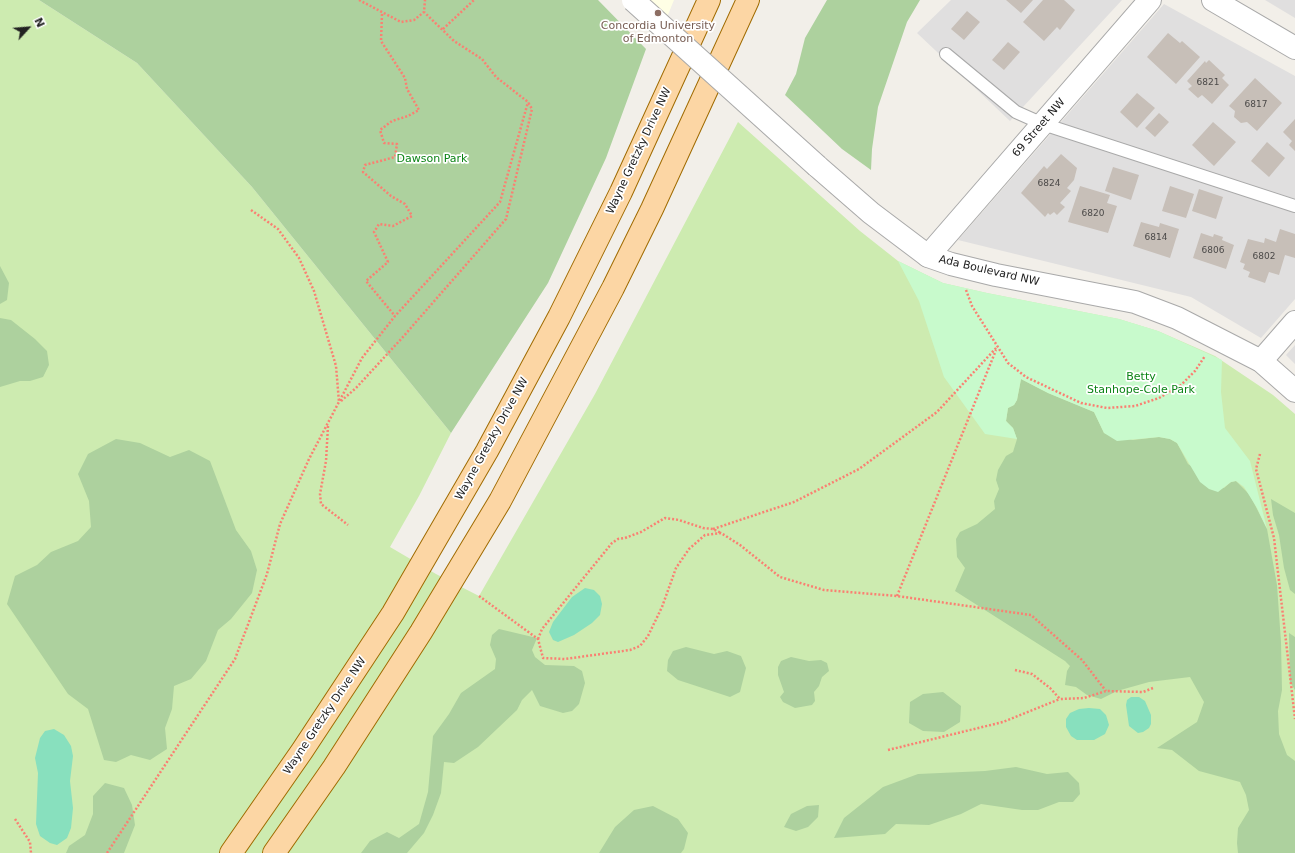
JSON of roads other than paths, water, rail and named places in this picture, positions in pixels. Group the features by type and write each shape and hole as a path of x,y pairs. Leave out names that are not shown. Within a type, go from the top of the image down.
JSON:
{"main road":[{"path":"694,31 704,0"},
{"name":"Wayne Gretzky Drive NW","path":"231,853 302,751 393,613 487,450 563,310 621,192 709,0"},
{"path":"274,853 338,761 420,632 500,501 613,288 748,0"},
{"path":"724,53 763,0"}],"street":[{"name":"Ada Boulevard NW","path":"633,0 817,166 872,213 928,256 951,264 1135,302 1177,318 1261,361 1295,391"},
{"name":"69 Street NW","path":"928,256 1150,0"},
{"path":"1213,0 1295,48"},
{"path":"1261,361 1295,322"}],"lane":[{"path":"946,54 1016,112 1043,124 1295,206"}],"place":[{"name":"Concordia University of Edmonton","path":"658,13"}],"park label":[{"name":"Dawson Park","path":"432,159"},
{"name":"Betty Stanhope-Cole Park","path":"1141,383"}]}
